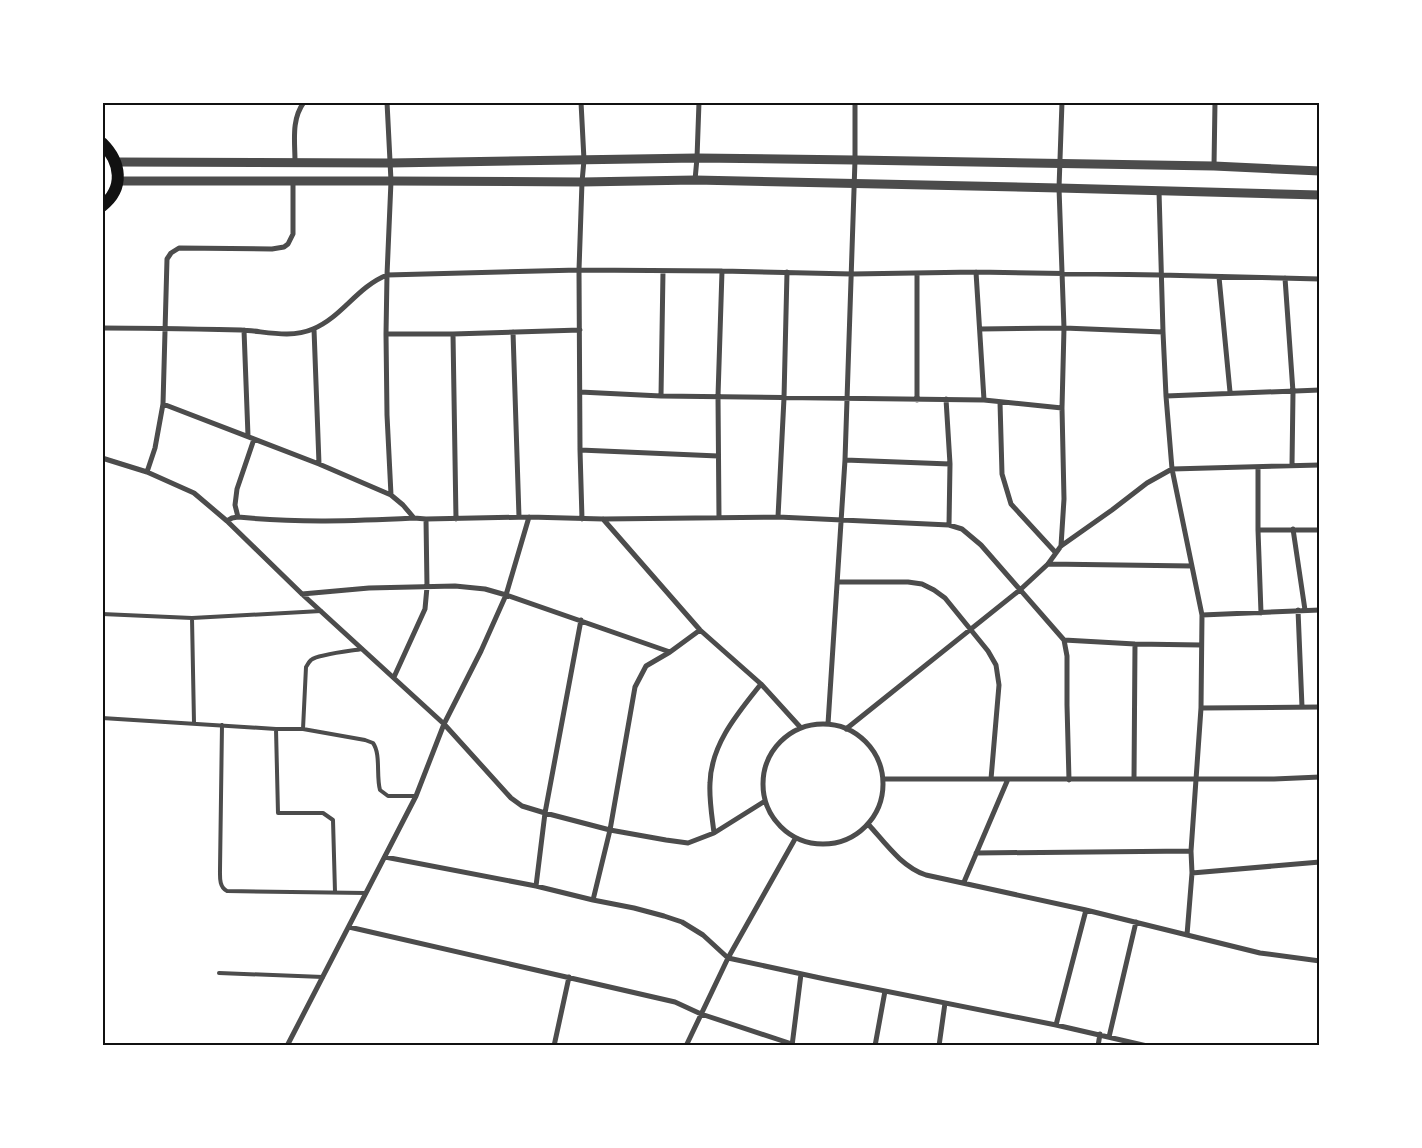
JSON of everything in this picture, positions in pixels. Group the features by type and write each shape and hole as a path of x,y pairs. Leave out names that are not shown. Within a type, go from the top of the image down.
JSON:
{"main road":[{"path":"102,143 111,151 118,169 118,182 115,190 103,207"}],"street":[{"path":"295,162 295,125 297,113 304,102"},
{"path":"387,102 391,180 386,334 391,496"},
{"path":"581,102 584,160 580,270 582,519"},
{"path":"695,180 699,102"},
{"path":"828,724 845,460 856,160 855,102"},
{"path":"846,729 1021,589 1048,564 1060,546 1064,499 1062,408 1064,328 1059,188 1062,102"},
{"path":"1214,166 1215,102"},
{"path":"116,162 390,162 697,158 1214,166 1320,171"},
{"path":"118,182 391,180 582,182 695,180 1320,195"},
{"path":"147,472 155,448 163,404 167,259 171,253 179,248 187,247 284,247 288,244 293,234 293,181"},
{"path":"1159,191 1160,275 1172,469 1202,615 1201,708 1187,935"},
{"path":"102,328 244,330 299,334 324,323 368,285 387,275 580,270 852,274 976,272 1320,279"},
{"path":"661,396 663,271"},
{"path":"719,518 718,396 722,271"},
{"path":"778,517 784,398 787,272"},
{"path":"976,272 984,400"},
{"path":"917,273 917,400"},
{"path":"1219,277 1230,392"},
{"path":"1285,278 1293,392 1292,465"},
{"path":"980,330 1064,328 1163,332"},
{"path":"314,329 319,464"},
{"path":"244,330 248,436"},
{"path":"386,334 580,330"},
{"path":"513,332 519,517"},
{"path":"453,334 456,519"},
{"path":"1166,396 1230,392 1320,390"},
{"path":"580,392 661,396 984,400 1062,408"},
{"path":"946,399 950,464 949,525"},
{"path":"1000,402 1002,474 1011,504 1056,553"},
{"path":"163,404 319,464 391,496 403,505 414,518"},
{"path":"238,517 235,505 237,489 254,439"},
{"path":"580,450 718,456"},
{"path":"102,458 147,472 194,493 227,521 302,594 444,724 510,798 522,806 610,830 688,843 714,833 765,801"},
{"path":"845,460 950,464"},
{"path":"1060,546 1147,483 1172,469 1320,465"},
{"path":"1258,467 1261,613"},
{"path":"227,521 238,517 274,520 338,521 519,517 582,519 778,517 949,525 962,529 981,544 1064,640 1067,656 1069,780"},
{"path":"287,1046 416,796 444,724 481,651 506,595 529,517"},
{"path":"394,677 425,609 427,588 426,519"},
{"path":"603,519 700,630 761,684 801,728"},
{"path":"1293,529 1305,610"},
{"path":"1258,530 1320,530"},
{"path":"1048,564 1192,566"},
{"path":"838,582 908,582 922,584 945,598 988,651 996,665 999,685 991,779"},
{"path":"302,594 369,588 455,586 477,588 506,595 670,652"},
{"path":"1298,610 1302,708"},
{"path":"1202,615 1320,610"},
{"path":"536,886 545,813 581,620"},
{"path":"593,900 610,830 635,687 646,666 670,652 700,630"},
{"path":"1064,640 1201,645"},
{"path":"1134,779 1135,644"},
{"path":"714,833 710,806 710,782 714,757 728,728 741,708 761,684"},
{"path":"1201,708 1320,707"},
{"path":"828,724 837,725 854,732 868,743 878,758 884,780 884,793 879,810 869,825 847,840 821,845 796,839 776,823 765,801 762,784 765,766 773,750 786,737 801,728 828,724"},
{"path":"884,780 1274,779 1320,777"},
{"path":"964,882 1008,779"},
{"path":"869,825 898,858 916,872 1086,910 1260,953 1320,961"},
{"path":"686,1046 728,958 796,839"},
{"path":"976,853 1192,851"},
{"path":"385,856 536,886 634,908 682,922 703,935 728,958 1100,1034 1147,1046"},
{"path":"1192,873 1320,862"},
{"path":"1056,1025 1086,910"},
{"path":"1109,1036 1136,922"},
{"path":"348,927 675,1002 701,1014 792,1045 800,1046"},
{"path":"792,1045 801,974"},
{"path":"554,1046 568,978"},
{"path":"875,1046 885,991"},
{"path":"939,1046 945,1003"},
{"path":"1098,1046 1100,1034"}],"lane":[{"path":"102,614 192,618 321,611"},
{"path":"192,618 194,723"},
{"path":"303,729 306,667 309,661 314,658 362,649"},
{"path":"102,718 303,729 373,743 377,752 378,784 380,790 388,796 416,796"},
{"path":"222,725 220,870 221,884 224,889 227,891 366,893"},
{"path":"276,729 278,813 323,813 332,820 335,892"},
{"path":"219,973 323,977"}]}
